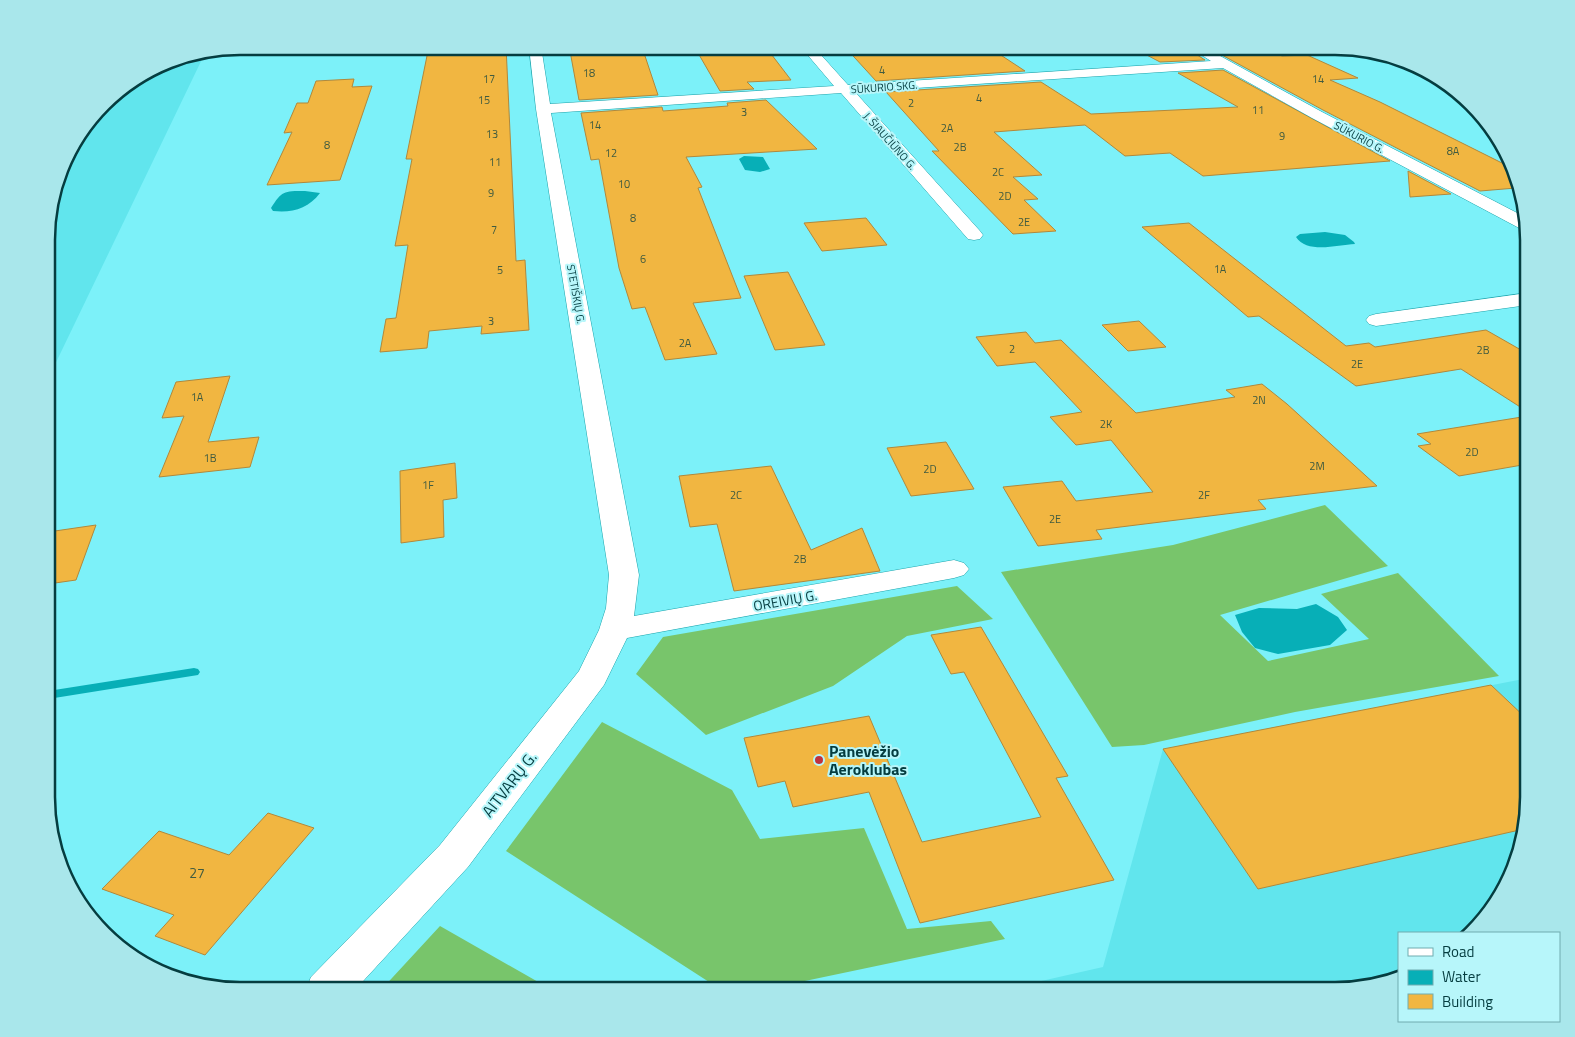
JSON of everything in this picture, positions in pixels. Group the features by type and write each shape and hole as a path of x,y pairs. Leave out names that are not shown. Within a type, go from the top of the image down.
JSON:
{"street":[{"name":"STETIŠKIŲ G.","path":"536,55 543,109 618,543"},
{"name":"J. ŠIAUČIŪNO G.","path":"814,55 974,236"},
{"name":"SŪKURIO G.","path":"1208,55 1519,221"},
{"name":"SŪKURIO SKG.","path":"543,109 1224,64"},
{"path":"1376,320 1520,300"},
{"name":"AITVARŲ G.","path":"335,982 454,856 592,677 615,630 621,608 624,575 618,543"},
{"name":"OREIVIŲ G.","path":"615,630 954,569"}],"shaded area":[{"path":"202,59 55,364 55,228 61,192 74,158 86,137 101,118 137,86 169,69"},
{"path":"1520,680 1520,809 1514,845 1501,879 1489,900 1466,928 1462,932 1398,932 1398,971 1383,976 1347,982 1037,982 1103,967 1163,749"}],"green space":[{"path":"1325,505 1388,566 1220,615 1268,661 1369,639 1321,594 1398,573 1499,676 1295,712 1144,745 1112,747 1001,572 1173,545"},
{"path":"957,586 993,619 907,636 833,686 706,735 636,674 663,637"},
{"path":"602,722 732,790 760,839 864,828 907,929 991,921 1005,939 800,982 709,982 506,851"},
{"path":"440,926 538,982 388,982"}],"water":[{"path":"744,156 763,157 770,169 760,172 745,170 739,159"},
{"path":"305,191 320,193 310,203 299,209 273,211 271,208 284,193"},
{"path":"1325,232 1345,235 1355,244 1315,247 1301,242 1296,237 1300,234"},
{"path":"1316,604 1338,617 1347,630 1330,645 1278,654 1255,648 1242,632 1235,615 1259,608 1297,609"}],"building":[{"path":"427,55 506,55 516,261 525,260 529,330 481,334 482,326 429,331 427,348 380,352 386,319 396,318 408,245 395,246 412,159 406,159"},
{"path":"571,55 645,55 658,95 579,100"},
{"path":"699,55 772,55 791,80 747,82 754,89 720,91"},
{"path":"852,55 1001,55 1025,71 876,81"},
{"path":"1147,55 1197,55 1205,60 1160,62"},
{"path":"1222,55 1307,55 1358,78 1330,80 1380,102 1504,164 1513,188 1480,191 1323,110"},
{"path":"1223,70 1390,161 1203,176 1170,153 1125,156 1085,125 994,132 1042,175 1013,177 1038,199 1024,200 1056,231 1013,234 932,151 939,151 886,92 1041,82 1091,114 1238,107 1178,73"},
{"path":"354,79 352,87 372,86 340,180 267,185 292,132 284,133 297,103 308,103 316,81"},
{"path":"766,100 817,149 686,157 702,187 698,188 741,298 693,303 717,354 665,360 645,307 632,309 619,268 599,159 591,160 581,113 662,107 663,111 728,106 727,103"},
{"path":"1408,171 1451,194 1410,197"},
{"path":"866,218 887,245 822,251 804,223"},
{"path":"1189,223 1346,346 1369,343 1375,347 1486,330 1520,349 1520,407 1461,369 1356,386 1259,316 1248,317 1142,227"},
{"path":"788,272 825,345 775,350 744,276"},
{"path":"1139,321 1166,347 1128,351 1102,325"},
{"path":"1026,332 1035,343 1061,340 1136,413 1235,397 1226,390 1262,384 1287,404 1377,486 1258,500 1266,509 1096,530 1102,539 1038,546 1003,487 1062,481 1076,501 1153,492 1111,440 1076,445 1050,417 1082,412 1035,362 997,366 976,337"},
{"path":"230,376 208,442 259,437 250,467 159,477 184,416 162,418 176,382"},
{"path":"1520,417 1520,465 1459,476 1418,446 1431,444 1417,434"},
{"path":"946,442 974,489 911,496 887,448"},
{"path":"455,463 457,498 443,500 444,537 401,543 400,471"},
{"path":"771,466 811,550 862,528 880,571 734,591 717,524 690,527 679,476"},
{"path":"96,525 76,580 55,583 55,531"},
{"path":"981,627 1068,776 1056,778 1114,880 920,923 869,792 793,807 785,781 758,787 744,738 869,716 922,842 1041,817 964,672 951,674 931,635"},
{"path":"1491,685 1520,712 1520,809 1516,831 1258,889 1163,749"},
{"path":"268,813 314,828 205,955 155,936 174,915 102,889 159,831 229,855"}],"waterway":[{"path":"55,694 194,672"}],"place":[{"name":"Panevėžio Aeroklubas","path":"819,760"}]}
